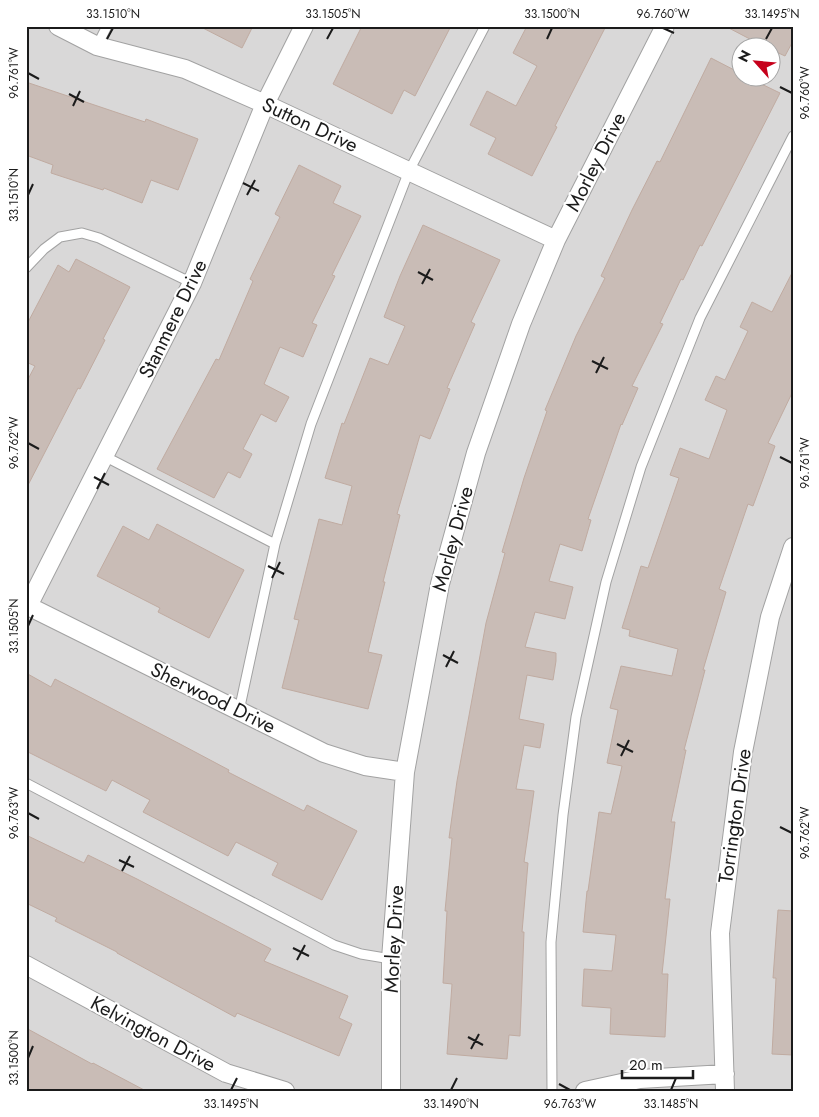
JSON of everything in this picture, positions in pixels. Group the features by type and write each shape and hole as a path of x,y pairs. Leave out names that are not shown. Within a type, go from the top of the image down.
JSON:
{"street":[{"name":"Sutton Drive","path":"58,26 97,46 185,69 265,104 556,240"},
{"name":"Stanmere Drive","path":"28,606 192,283 265,104 304,26"},
{"name":"Morley Drive","path":"391,1091 391,959 405,772 440,584 474,463 521,324 556,240 666,26"},
{"name":"Torrington Drive","path":"725,1083 720,933 742,762 770,617 793,547"},
{"name":"Sherwood Drive","path":"28,606 324,753 365,766 405,772"},
{"name":"Kelvington Drive","path":"26,965 226,1074 285,1091"},
{"path":"585,1091 640,1078 725,1083"}],"lane":[{"path":"97,46 107,26"},
{"path":"239,710 275,544 310,424 409,171 485,26"},
{"path":"552,1091 551,942 563,815 576,717 606,582 641,467 700,318 793,136"},
{"path":"26,268 44,249 60,238 82,234 99,238 192,283"},
{"path":"104,456 275,544"},
{"path":"26,783 334,945 361,954 391,959"}],"shaded area":[{"path":"26,26 793,26 793,1091 26,1091"}],"building":[{"path":"199,26 253,26 242,48"},
{"path":"362,26 451,26 415,96 404,90 392,114 333,84"},
{"path":"527,26 606,26 532,176 488,154 496,138 470,125 487,91 516,106 537,66 513,53"},
{"path":"725,26 793,26 793,41 785,56 782,55 782,38 748,38"},
{"path":"711,58 732,69 732,88 770,88 780,93 702,246 700,245 683,280 681,279 660,323 663,324 632,386 638,388 621,424 588,519 591,520 582,551 560,544 549,581 573,587 565,619 535,612 525,647 556,653 556,661 553,680 527,675 519,719 544,724 540,748 524,745 516,789 534,791 524,862 528,863 522,932 524,932 520,1036 509,1035 507,1059 447,1054 452,984 443,983 447,911 445,911 452,838 449,838 457,781 486,623 505,553 502,552 524,478 547,411 545,410 576,336 605,278 601,276 657,161 660,162"},
{"path":"26,82 145,122 146,119 198,139 178,190 151,180 142,203 104,188 103,190 51,173 53,165 26,155"},
{"path":"299,165 341,186 333,203 361,216 332,275 335,276 312,323 317,325 303,357 280,347 264,384 289,397 276,422 261,414 243,449 252,454 240,478 228,472 214,498 157,469 216,359 219,360 253,281 250,279 280,217 275,214"},
{"path":"423,225 500,260 471,322 475,324 447,388 450,389 430,439 420,435 397,514 400,515 368,652 382,655 368,709 282,688 299,620 294,619 319,519 342,525 352,486 325,478 342,423 344,424 370,358 388,365 405,326 384,317"},
{"path":"76,259 130,287 80,389 78,388 26,489 26,383 35,366 26,362 26,326 58,265 69,272"},
{"path":"793,271 793,391 768,443 775,446 753,506 748,504 719,589 726,592 703,670 705,670 684,750 686,750 671,822 675,822 665,899 670,899 662,974 668,974 665,1037 610,1034 611,1008 582,1006 584,969 612,971 616,935 583,932 599,812 611,814 622,766 607,763 618,710 610,708 621,666 672,676 678,649 629,636 630,630 622,628 641,566 648,568 679,478 670,475 680,448 709,459 727,410 705,400 716,376 725,380 748,331 740,327 752,302 772,312"},
{"path":"157,524 244,570 209,638 158,612 160,608 97,576 123,526 149,540"},
{"path":"26,673 51,687 55,679 304,811 307,805 357,831 322,900 272,875 278,863 236,842 228,856 143,812 150,800 112,780 106,791 26,751"},
{"path":"26,835 84,863 88,855 137,879 271,949 264,961 348,996 339,1018 352,1024 339,1056 237,1013 235,1017 117,952 55,921 57,918 26,903"},
{"path":"778,910 793,911 793,1055 772,1054 776,978 773,978"},
{"path":"26,1028 92,1064 146,1091 26,1091"}]}
